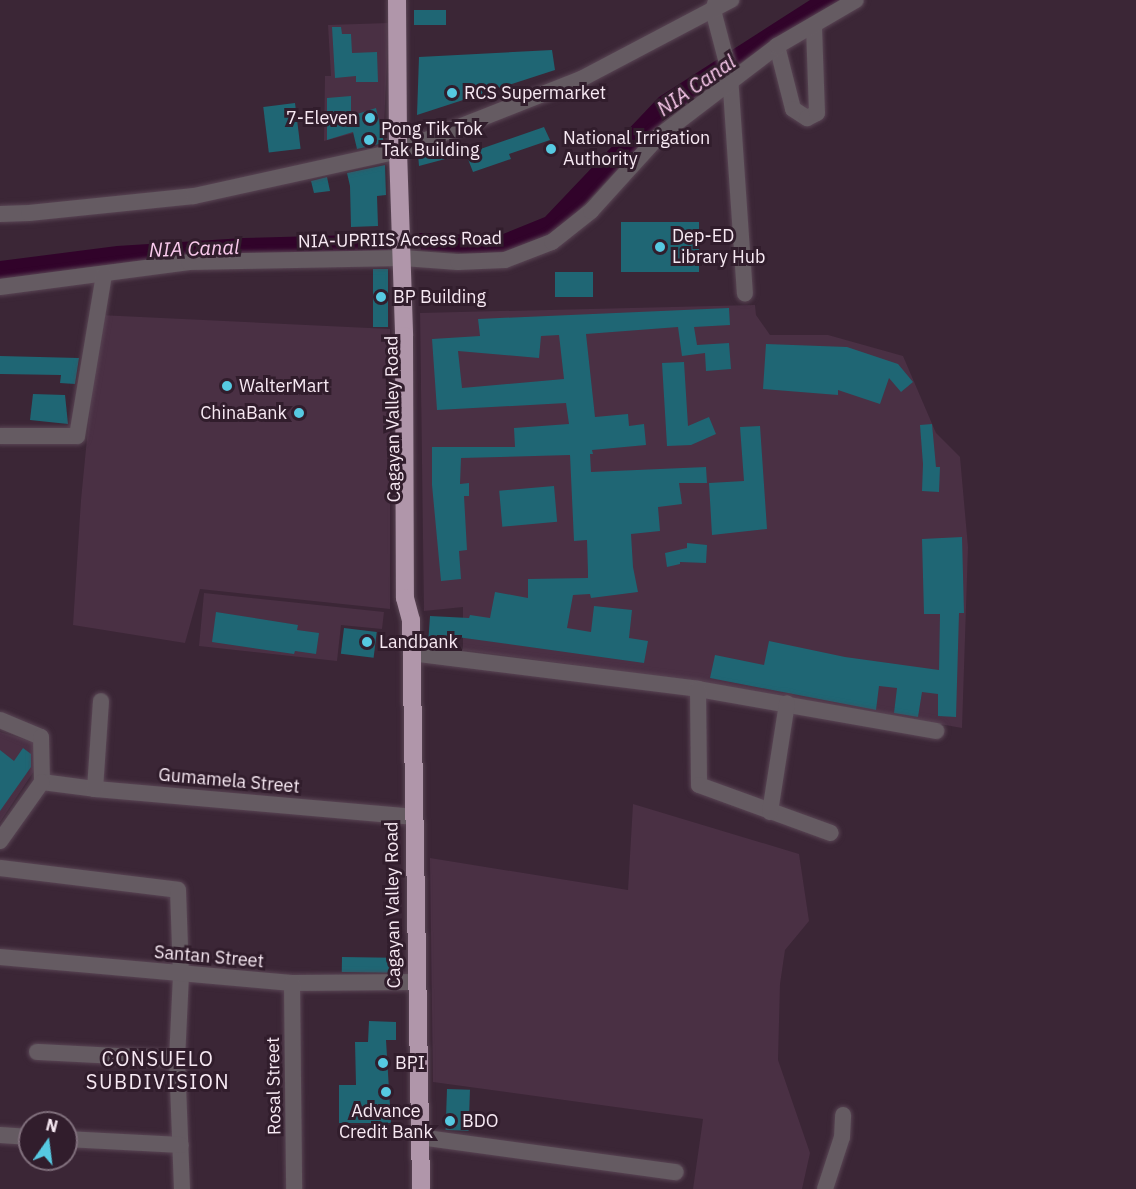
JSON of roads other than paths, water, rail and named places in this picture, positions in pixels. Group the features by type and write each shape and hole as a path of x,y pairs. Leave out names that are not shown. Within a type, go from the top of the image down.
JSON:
{"highway":[{"name":"Cagayan Valley Road","path":"397,0 417,570 417,599 411,620 411,653 421,1189"},
{"name":"Cagayan Valley Road","path":"403,148 406,0"}],"street":[{"path":"0,214 194,196 403,148 581,79 715,5 731,0"},
{"name":"NIA-UPRIIS Access Road","path":"0,288 189,262 406,258 458,262 505,260 552,242 591,211 658,137 730,78 777,46 856,0"},
{"path":"715,5 730,78 745,293"},
{"path":"777,46 793,109 807,117 817,113 813,25"},
{"path":"0,436 77,436 104,274"},
{"path":"411,653 698,689 936,730"},
{"path":"698,689 699,786 831,832"},
{"path":"95,789 101,701"},
{"path":"770,812 787,703"},
{"path":"0,720 41,736 42,782 0,841"},
{"name":"Gumamela Street","path":"42,782 95,789 413,817"},
{"path":"0,868 178,890 181,975 177,1059 182,1189"},
{"name":"Santan Street","path":"0,957 181,975 292,983 416,982"},
{"name":"Rosal Street","path":"292,983 294,1189"},
{"path":"37,1052 177,1059"},
{"path":"825,1189 842,1137 843,1115"},
{"path":"0,1135 18,1136"},
{"path":"419,1137 676,1172"},
{"path":"78,1140 181,1145"}],"water":[{"name":"NIA Canal","path":"810,0 847,0 747,58 664,120 563,227 525,246 492,255 421,250 419,233 498,236 545,217 659,97"},
{"name":"NIA Canal","path":"389,234 388,250 255,254 90,267 0,280 0,261 117,246 244,238"}],"place":[{"name":"RCS Supermarket","path":"452,93"},
{"name":"7-Eleven","path":"370,118"},
{"name":"Pong Tik Tok Tak Building","path":"369,140"},
{"name":"National Irrigation Authority","path":"551,149"},
{"name":"Dep-ED Library Hub","path":"660,247"},
{"name":"BP Building","path":"381,297"},
{"name":"WalterMart","path":"227,386"},
{"name":"ChinaBank","path":"299,413"},
{"name":"Landbank","path":"367,642"},
{"name":"BPI","path":"383,1063"},
{"name":"Advance Credit Bank","path":"386,1092"},
{"name":"BDO","path":"450,1121"}],"district":[{"name":"CONSUELO SUBDIVISION","path":"158,1070"}]}
